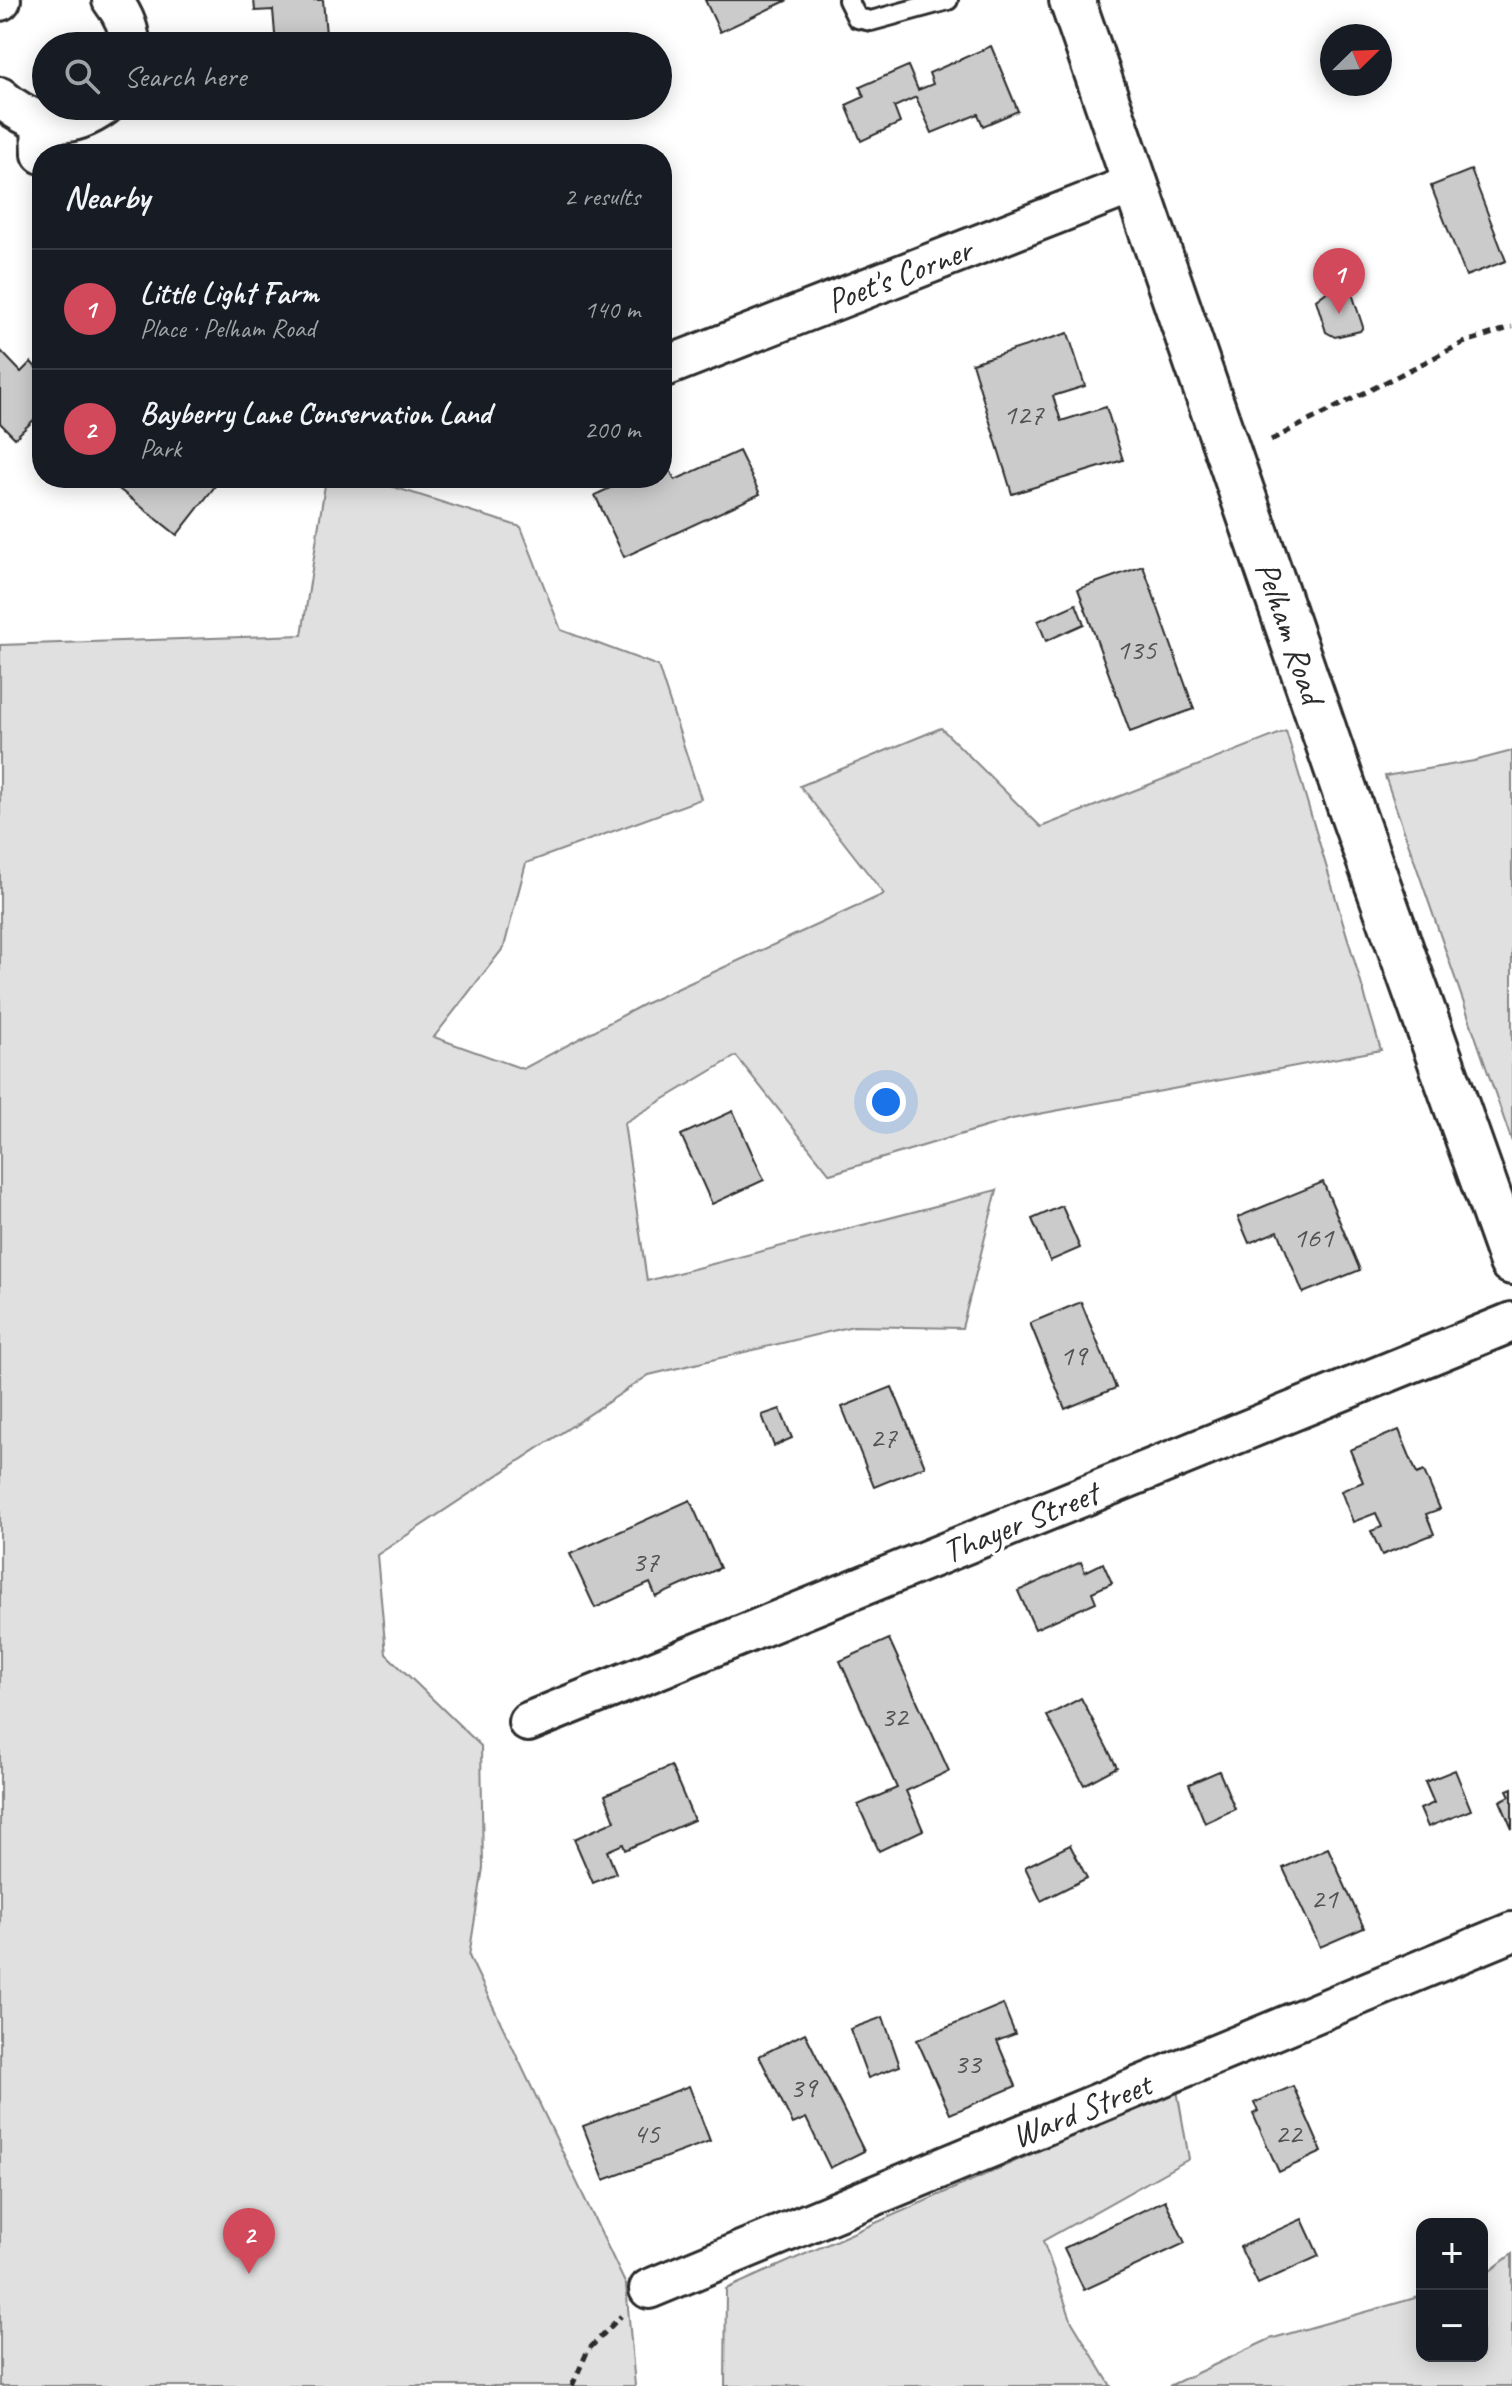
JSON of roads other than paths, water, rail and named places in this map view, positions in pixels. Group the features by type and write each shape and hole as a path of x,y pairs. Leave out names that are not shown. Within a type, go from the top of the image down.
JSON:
{"main road":[{"name":"Pelham Road","path":"1072,0 1368,857 1512,1262"}],"street":[{"path":"112,0 122,13 129,32"},
{"path":"0,97 41,138 76,120"},
{"name":"Poet's Corner","path":"672,364 1136,183"},
{"name":"Thayer Street","path":"528,1722 1512,1322"},
{"name":"Ward Street","path":"649,2289 1512,1932"}],"lane":[{"path":"848,0 857,18 871,21 948,0"}],"place":[{"name":"Little Light Farm","path":"1339,314"},
{"name":"Bayberry Lane Conservation Land","path":"249,2274"}]}
